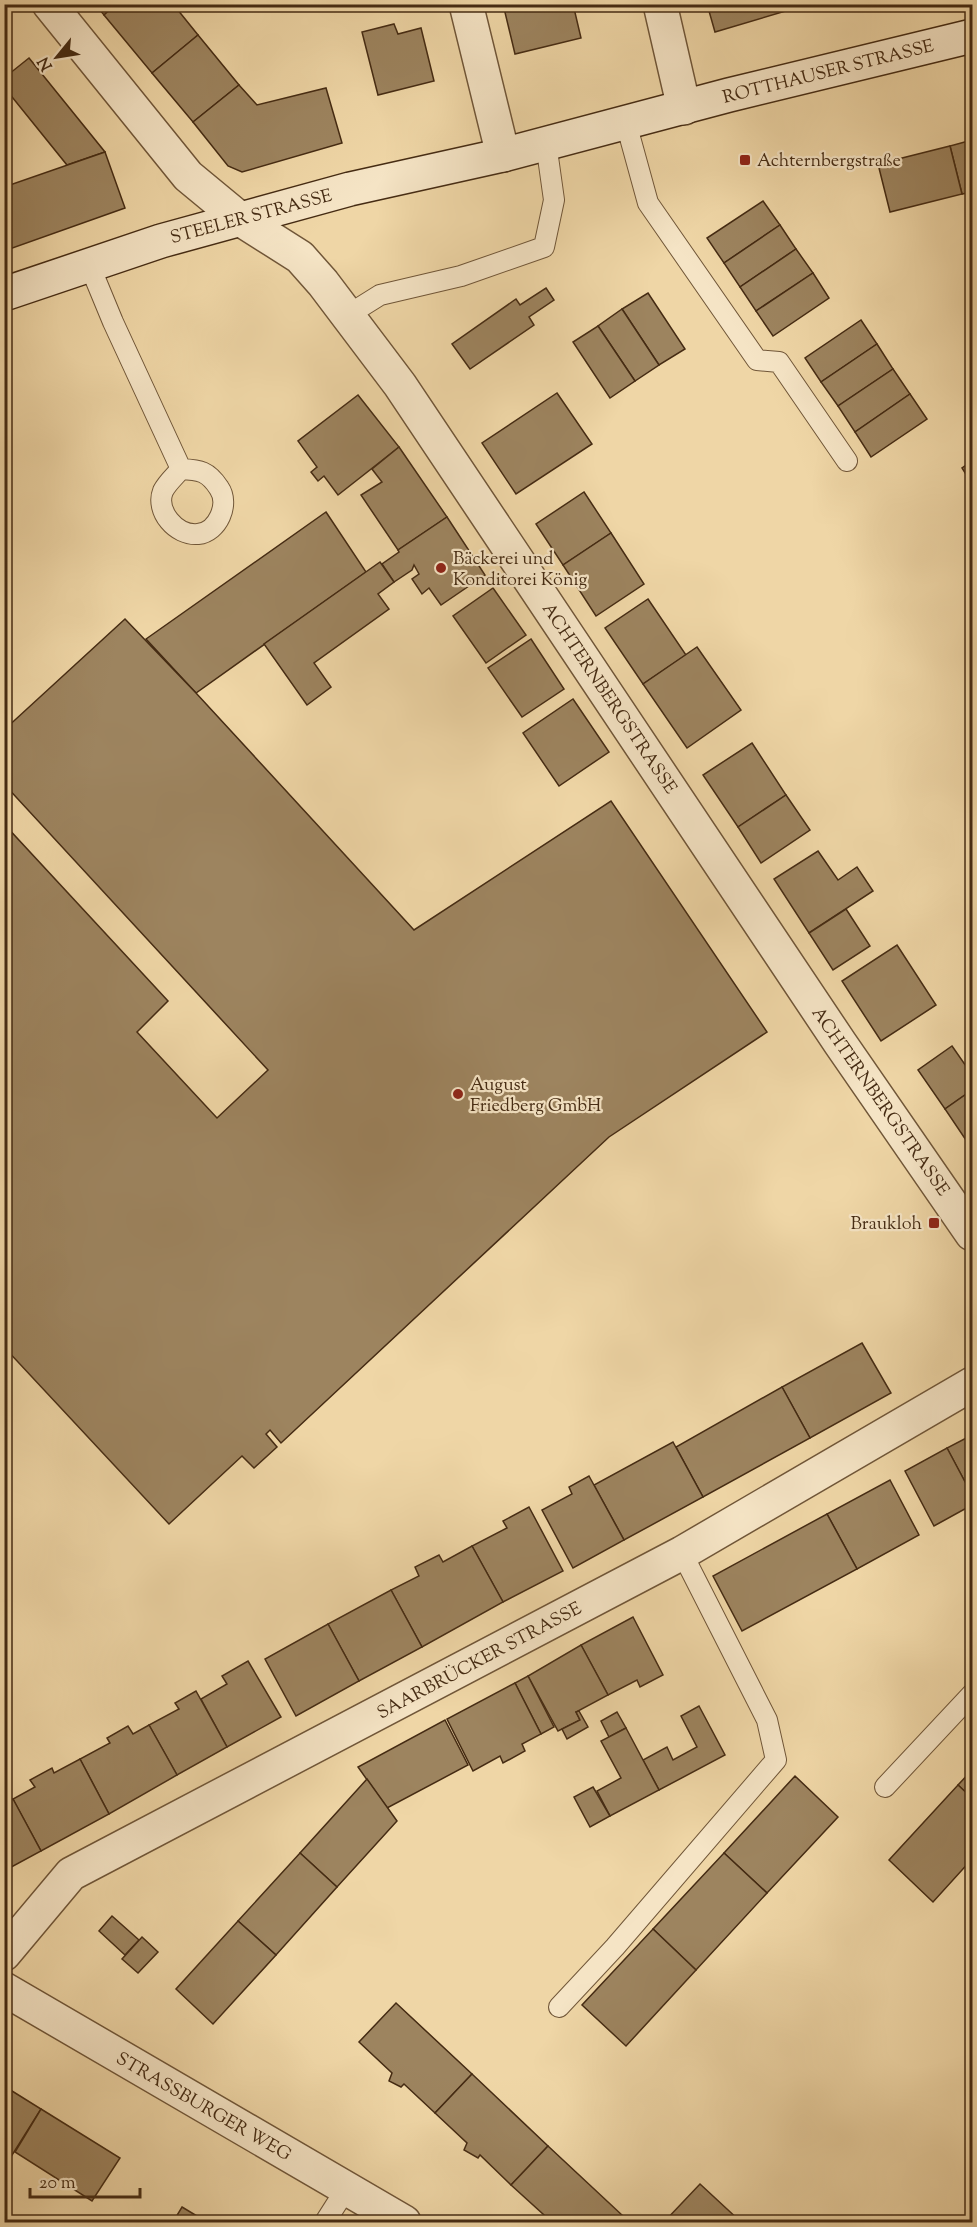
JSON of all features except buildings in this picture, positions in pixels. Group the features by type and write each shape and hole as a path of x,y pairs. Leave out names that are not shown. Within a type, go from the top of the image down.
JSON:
{"street":[{"name":"ACHTERNBERGSTRASSE","path":"49,4 188,176 240,219 300,257 348,315 400,385 461,474 833,1033 972,1234"},
{"path":"466,4 503,155"},
{"path":"660,4 684,108"},
{"name":"ROTTHAUSER STRASSE","path":"684,108 972,36"},
{"name":"STEELER STRASSE","path":"4,294 89,264 240,219 350,189 503,155 684,108"},
{"name":"SAARBRÜCKER STRASSE","path":"4,1954 70,1874 682,1553 972,1384"},
{"name":"STRASSBURGER WEG","path":"4,1989 404,2223"}],"lane":[{"path":"626,123 648,203 757,360 779,362 848,461"},
{"path":"348,315 380,295 461,276 544,247 554,200 546,143"},
{"path":"89,264 112,322 181,469"},
{"path":"559,2007 615,1947 776,1761 767,1720 682,1553"},
{"path":"885,1787 972,1694"},
{"path":"325,2223 346,2189"}],"place":[{"name":"Achternbergstraße","path":"745,160"},
{"name":"Bäckerei und Konditorei König","path":"441,568"},
{"name":"August Friedberg GmbH","path":"458,1094"},
{"name":"Braukloh","path":"934,1223"}]}
